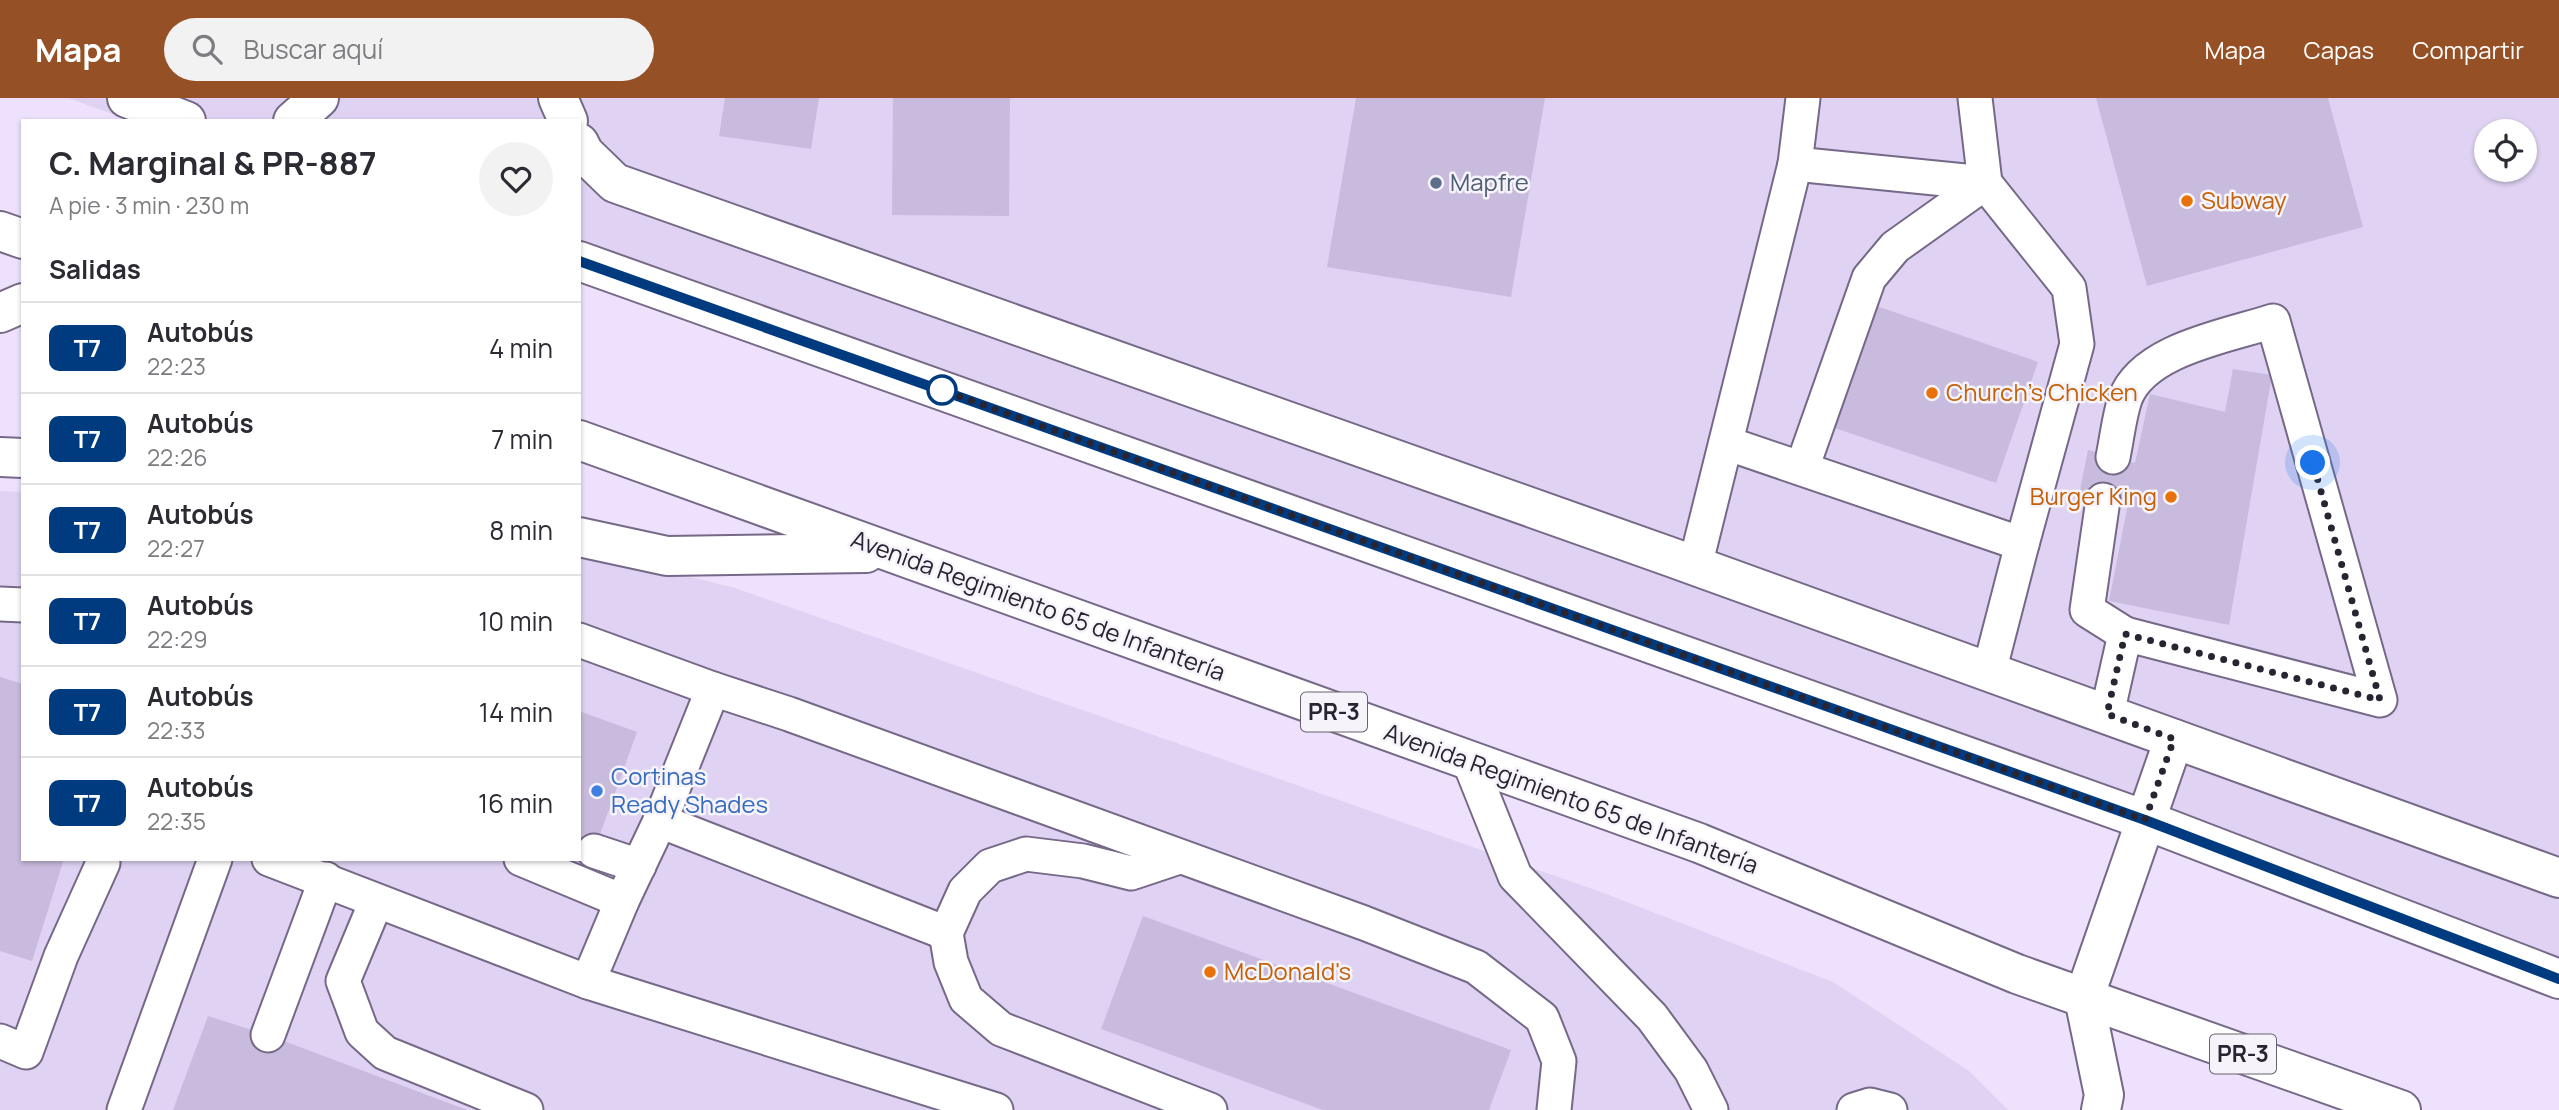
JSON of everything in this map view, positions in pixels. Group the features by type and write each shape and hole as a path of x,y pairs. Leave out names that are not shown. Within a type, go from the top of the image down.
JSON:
{"main road":[{"path":"127,98 181,119"},
{"path":"295,119 319,98"},
{"path":"558,98 567,119"},
{"path":"581,147 615,183 1695,566 2559,878"},
{"path":"0,230 21,238"},
{"path":"581,262 2145,820 2559,979"},
{"path":"0,313 21,304"},
{"name":"Avenida Regimiento 65 de Infantería","path":"581,441 1699,843 2017,974 2401,1110"},
{"path":"0,457 21,458"},
{"path":"581,537 667,556 892,553"},
{"path":"2111,1105 2084,998 2174,739"}],"lane":[{"path":"1695,566 1795,164 1803,98"},
{"path":"1975,98 1985,183 2069,288 2077,344 1989,672"},
{"path":"1795,164 1985,183"},
{"path":"1802,468 1869,278 1895,247 1985,183"},
{"path":"2103,500 2087,610 2125,634 2380,700 2273,321 2166,355 2144,372 2125,397 2113,457"},
{"path":"1726,443 2022,544"},
{"path":"0,604 21,605"},
{"path":"2107,714 2125,634"},
{"path":"581,641 803,718 1364,923 1476,967 1542,1018 1559,1061 1554,1110"},
{"path":"588,982 660,821 713,688"},
{"path":"1469,761 1515,876 1652,1017 1691,1070 1711,1110"},
{"path":"660,821 946,933"},
{"path":"594,850 639,866"},
{"path":"1179,857 1131,873 1083,861 1026,854 990,866 965,891 946,933 951,962 966,999 1001,1029 1210,1110"},
{"path":"0,1041 26,1052 61,956 103,861"},
{"path":"124,1110 214,861"},
{"path":"275,861 588,982 996,1110"},
{"path":"526,861 622,901"},
{"path":"268,1035 326,879"},
{"path":"376,902 344,981 362,1032 385,1053 526,1110"}],"shaded area":[{"path":"68,98 2559,98 2559,988 581,282 581,119 126,119"},
{"path":"0,491 21,492 21,861 581,861 581,550 735,588 1601,892 1833,982 1969,1071 2008,1110 0,1110"}],"building":[{"path":"725,98 819,98 811,149 719,136"},
{"path":"893,98 1010,98 1009,216 892,215"},
{"name":"Mapfre","path":"1356,98 1545,98 1511,297 1327,267"},
{"path":"2096,98 2328,98 2363,227 2147,286"},
{"name":"Church's Chicken","path":"1868,303 2038,362 1996,483 1826,425"},
{"name":"Burger King","path":"2233,369 2272,375 2229,625 2109,601 2128,504 2079,495 2088,450 2135,463 2150,394 2225,412"},
{"path":"0,677 21,683 21,861 63,861 32,961 0,951"},
{"name":"Cortinas Ready Shades","path":"581,712 637,732 585,876 543,861 581,861"},
{"name":"McDonald's","path":"1143,916 1511,1050 1489,1110 1323,1110 1101,1029"},
{"path":"208,1016 268,1035 467,1110 173,1110"}],"bus line":[{"name":"T7","path":"581,262 2145,820 2559,979"}],"place":[{"name":"Mapfre","path":"1436,183"},
{"name":"Subway","path":"2187,201"},
{"name":"Church's Chicken","path":"1932,393"},
{"name":"Burger King","path":"2171,497"},
{"name":"Cortinas Ready Shades","path":"597,791"},
{"name":"McDonald's","path":"1210,972"}],"route":[{"path":"942,390 933,387 2145,820 2174,739 2107,714 2125,634 2380,700 2313,463"}]}
